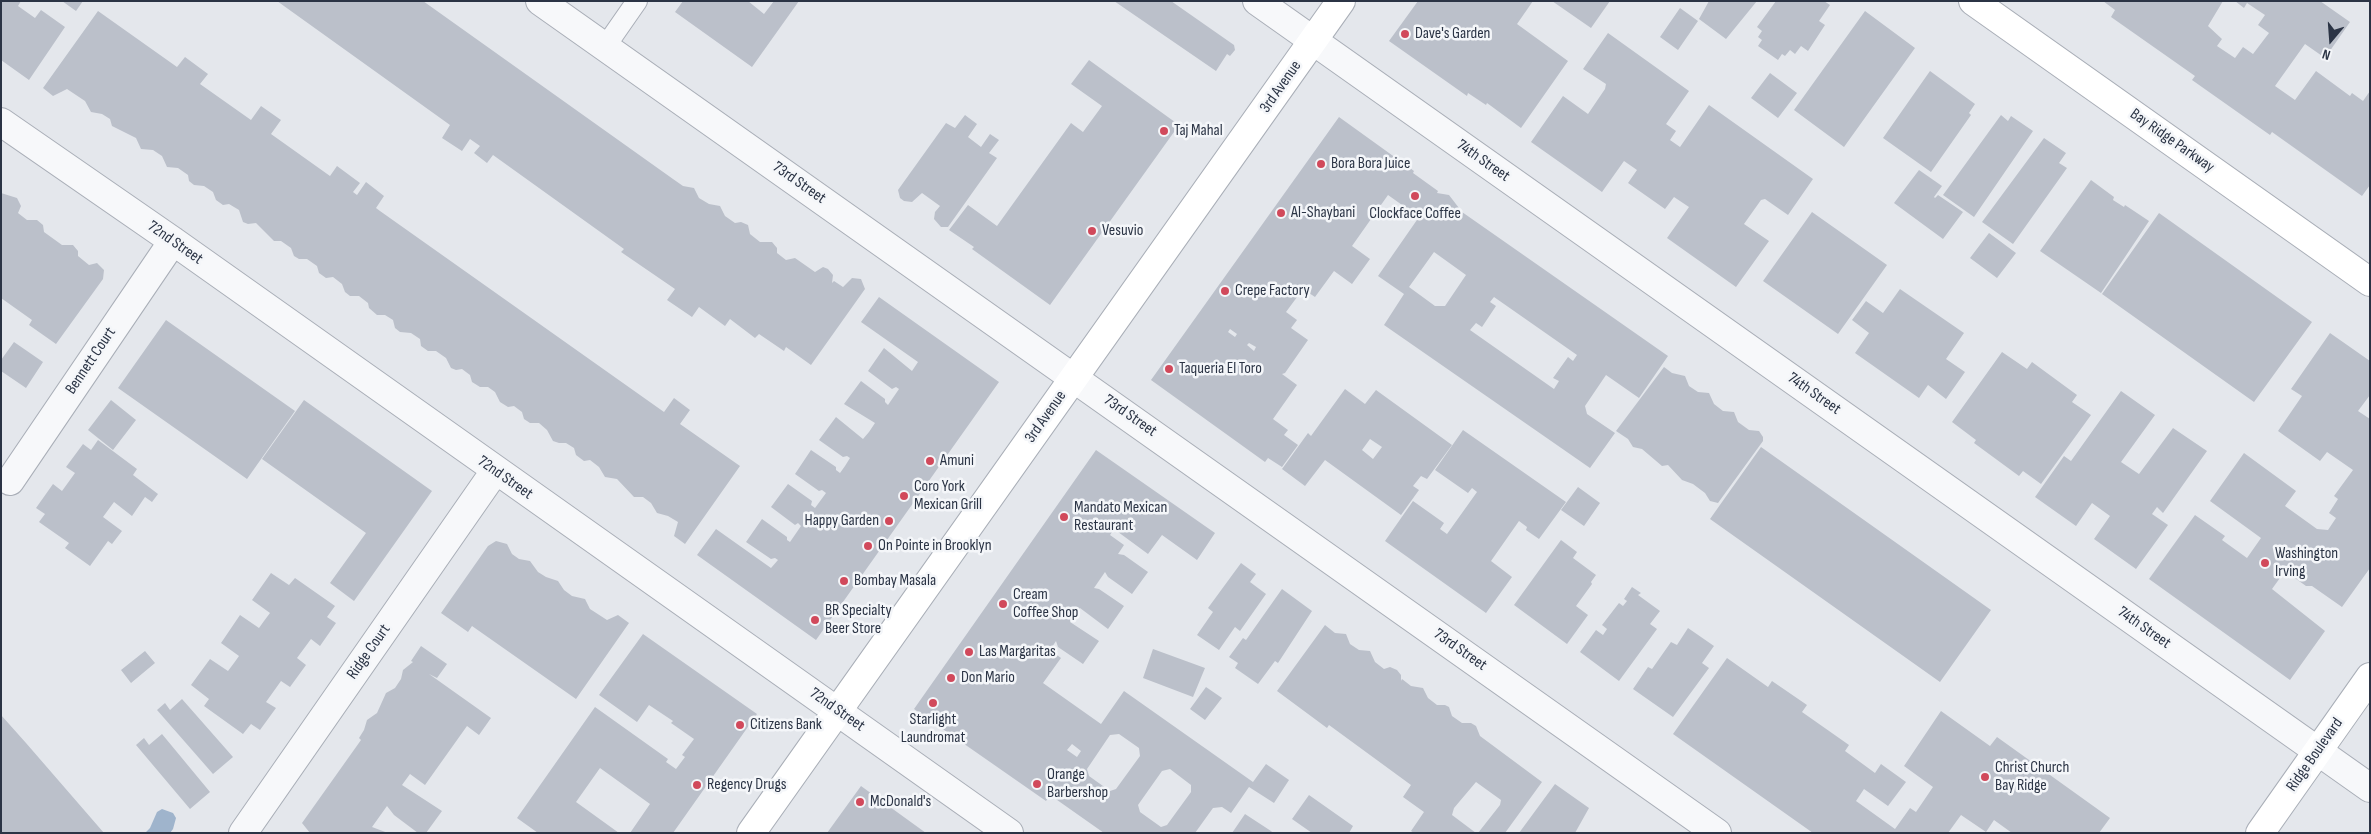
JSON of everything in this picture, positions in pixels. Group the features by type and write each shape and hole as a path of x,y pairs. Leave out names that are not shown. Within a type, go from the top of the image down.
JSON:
{"street":[{"name":"73rd Street","path":"540,1 1718,833"},
{"name":"74th Street","path":"1257,1 2370,788"},
{"name":"3rd Avenue","path":"751,833 1341,1"},
{"name":"Bay Ridge Parkway","path":"1973,1 2370,282"},
{"name":"72nd Street","path":"1,122 173,241 495,471 1009,833"},
{"name":"Bennett Court","path":"10,481 173,241"},
{"name":"Ridge Court","path":"243,833 495,471"},
{"name":"Ridge Boulevard","path":"2260,833 2370,677"}],"lane":[{"path":"605,47 637,1"}],"water":[{"path":"162,809 173,813 176,818 173,829 170,833 145,833 150,828 157,812"}],"building":[{"path":"1,1 21,1 18,6 35,18 41,10 65,27 29,80 1,60"},
{"path":"62,1 83,1 76,11"},
{"path":"277,1 423,1 683,186 694,188 699,198 709,204 720,206 725,216 735,223 741,222 748,225 750,234 760,242 772,242 777,248 777,253 786,260 795,258 815,272 823,267 828,269 833,275 832,283 834,281 843,287 852,278 861,279 865,289 811,365 786,347 784,351 759,334 755,338 730,319 725,326 699,307 692,317 667,300 675,289 621,252 624,249 493,155 487,163 474,153 480,146 470,139 462,151 442,138 450,125"},
{"path":"683,1 748,1 764,14 774,1 799,1 752,67 675,12"},
{"path":"1114,1 1171,1 1234,45 1235,50 1230,56 1227,54 1216,71"},
{"path":"1418,1 1533,1 1517,24 1568,61 1521,128 1487,103 1486,105 1468,93 1467,96 1389,41"},
{"path":"1552,1 1610,1 1591,28"},
{"path":"1709,1 1757,1 1726,39 1699,19"},
{"path":"1776,1 1824,1 1830,5 1819,21 1825,25 1808,51 1801,46 1795,54 1790,50 1785,56 1782,54 1778,60 1758,46 1762,40 1758,37 1762,31 1757,27"},
{"path":"2103,1 2223,1 2208,26 2222,39 2217,46 2235,58 2243,47 2253,54 2269,33 2258,25 2265,15 2247,3 2244,8 2235,1 2320,1 2350,22 2325,58 2305,44 2275,86 2295,100 2316,71 2350,96 2352,93 2363,101 2370,91 2370,185 2362,196 2272,132 2270,135 2192,80 2195,76 2111,17 2115,10"},
{"path":"1680,8 1698,21 1678,50 1660,37"},
{"path":"98,11 177,67 185,57 208,74 200,84 251,120 261,106 281,120 271,134 330,176 337,166 360,183 353,192 357,195 366,182 384,196 376,208 664,412 674,398 690,410 680,424 740,466 685,544 674,536 678,522 668,516 657,513 651,503 643,497 634,497 617,479 605,477 599,467 590,460 584,461 576,455 574,448 566,443 553,441 547,430 539,423 530,423 524,419 522,412 514,406 508,407 500,402 495,392 488,387 480,387 472,382 470,375 462,369 456,370 451,368 446,358 436,351 428,351 421,346 420,339 411,333 400,332 395,328 393,320 385,315 377,315 369,308 368,303 359,296 350,296 345,292 342,284 333,277 326,278 319,273 317,266 307,259 299,259 294,256 291,248 281,241 274,241 256,223 248,224 243,222 239,210 229,204 223,205 216,200 213,192 204,186 194,185 189,181 188,175 178,168 167,167 162,156 153,150 141,149 136,138 112,126 110,119 102,114 91,112 85,101 67,89 53,96 43,88"},
{"path":"1865,11 1915,48 1844,147 1794,110"},
{"path":"1608,33 1689,91 1666,124 1676,131 1670,140 1680,147 1709,105 1813,179 1788,215 1765,199 1761,200 1744,224 1769,241 1736,287 1667,238 1689,207 1674,197 1665,209 1628,183 1637,170 1624,161 1602,192 1531,142 1563,96 1588,114 1605,89 1606,84 1583,69"},
{"path":"1089,60 1179,125 1050,305 972,249 974,247 949,230 968,205 997,226 1071,123 1083,132 1102,106 1071,84"},
{"path":"1930,71 1975,104 1969,113 1971,115 1931,172 1883,138"},
{"path":"1770,73 1797,93 1778,118 1751,98"},
{"path":"965,115 977,124 968,137 981,147 990,134 999,140 989,153 997,158 948,227 941,227 934,219 935,212 940,206 922,193 912,202 904,201 900,198 898,190 946,123 955,128"},
{"path":"2001,115 2008,121 2011,116 2033,131 1974,217 1943,195"},
{"path":"1339,117 1414,171 1413,173 1438,191 1437,193 1449,195 1462,212 1668,356 1639,398 1606,375 1585,406 1587,414 1615,433 1590,468 1384,325 1404,294 1378,276 1419,217 1388,195 1352,246 1370,259 1352,284 1334,271 1315,297 1303,289 1286,312 1297,320 1291,328 1308,340 1285,373 1282,374 1297,385 1273,419 1288,430 1284,435 1298,445 1282,467 1268,458 1265,462 1151,380","holes":["1434,252 1466,275 1445,306 1435,306 1409,287","1494,297 1577,355 1573,361 1568,357 1553,378 1559,381 1554,389 1470,330 1476,323 1482,327 1496,306 1490,302","1230,329 1237,334 1235,337 1228,332","1249,343 1256,347 1254,351 1247,345"]},
{"path":"2044,138 2066,153 2059,163 2067,168 2013,244 1982,222"},
{"path":"1919,170 1942,186 1935,198 1938,195 1963,212 1943,239 1894,203"},
{"path":"2091,180 2114,197 2113,200 2124,207 2125,205 2149,221 2101,293 2040,251"},
{"path":"1,193 17,198 21,206 18,213 27,220 37,220 43,225 44,232 62,245 73,245 78,251 78,256 89,265 97,263 104,270 103,279 56,344 29,325 32,320 1,298"},
{"path":"1812,212 1887,265 1838,334 1763,281"},
{"path":"2159,213 2312,322 2254,402 2102,294"},
{"path":"1989,233 2016,253 1997,278 1970,258"},
{"path":"1900,289 1964,333 1946,359 1965,372 1946,399 1928,385 1919,398 1855,353 1869,333 1852,320 1866,301 1883,313"},
{"path":"879,297 999,382 816,640 697,555 716,529 771,568 778,560 775,558 771,559 746,542 762,519 787,537 787,540 790,542 801,526 798,523 795,525 771,507 788,484 812,501 811,505 815,508 826,493 822,490 819,491 795,474 811,450 836,467 836,470 840,473 850,458 847,456 843,457 819,440 836,417 863,439 875,423 844,404 861,381 885,399 888,405 899,389 896,387 892,389 868,371 884,348 912,371 918,362 861,322"},
{"path":"166,320 295,411 247,479 118,388"},
{"name":"Washington Irving","path":"2330,333 2370,361 2370,395 2358,411 2370,419 2370,568 2342,607 2312,586 2306,586 2285,571 2272,589 2325,631 2290,680 2149,579 2195,515 2225,536 2222,540 2247,558 2261,538 2210,501 2244,453 2296,491 2285,506 2317,529 2328,530 2336,518 2329,513 2338,499 2334,496 2353,470 2327,452 2320,461 2278,431 2302,396 2291,389"},
{"path":"14,342 43,362 26,388 1,371 1,360"},
{"path":"2002,352 2027,369 2032,362 2077,395 2072,402 2091,415 2041,484 2023,471 2019,476 1974,443 1976,440 1952,422"},
{"path":"1664,367 1672,373 1685,376 1689,386 1698,392 1709,393 1714,404 1723,411 1734,412 1738,422 1749,430 1759,431 1763,437 1763,441 1718,503 1710,501 1705,493 1693,484 1682,480 1668,465 1662,466 1642,449 1633,447 1628,439 1616,431"},
{"path":"1345,389 1365,404 1376,390 1452,445 1427,479 1421,476 1413,486 1419,490 1401,515 1325,460 1305,486 1282,469 1308,433 1311,436","holes":["1370,439 1382,447 1373,459 1362,450"]},
{"path":"2121,391 2155,415 2121,462 2139,474 2173,428 2207,451 2163,513 2157,507 2152,514 2168,525 2136,569 2094,539 2110,516 2092,503 2076,526 2035,497 2064,456 2071,461"},
{"path":"111,400 136,420 113,450 88,430"},
{"path":"304,400 432,491 354,601 330,583 366,533 262,459"},
{"path":"1463,430 1566,502 1539,539 1526,530 1527,527 1519,521 1491,561 1512,577 1486,613 1385,541 1413,501 1444,523 1440,529 1447,534 1477,492 1472,488 1468,493 1435,470"},
{"path":"98,440 137,469 133,475 158,494 152,502 145,497 132,516 114,502 103,517 122,531 112,544 108,541 90,566 65,548 69,543 39,522 45,514 36,508 53,484 62,491 75,473 66,467 83,444 91,450"},
{"path":"1761,447 1991,610 1940,682 1710,519"},
{"path":"1096,450 1215,533 1197,560 1162,535 1148,554 1114,529 1110,535 1124,545 1118,554 1124,555 1148,572 1132,594 1108,577 1105,572 1094,588 1099,589 1124,606 1108,629 1080,608 1070,622 1099,641 1083,664 1058,647 1056,641 1050,650 1061,658 1043,683 1101,724 1124,691 1253,782 1266,764 1289,780 1274,803 1249,787 1231,813 1222,807 1213,808 1195,833 1104,833 1050,795 1046,801 914,709","holes":["1119,734 1139,748 1140,756 1116,789 1110,791 1089,776 1087,769 1110,735","1072,744 1081,751 1077,757 1067,750","1170,769 1191,785 1191,792 1167,825 1161,827 1140,812 1138,805 1162,771"]},
{"path":"1578,487 1600,503 1584,526 1561,510"},
{"path":"1561,540 1577,552 1573,558 1596,575 1591,582 1592,584 1576,606 1588,615 1567,644 1514,605"},
{"path":"496,541 507,544 512,554 519,559 530,561 538,572 558,581 564,590 572,596 585,599 590,609 607,620 618,615 629,623 576,699 472,626 468,632 441,613 488,546"},
{"path":"1241,563 1256,574 1250,582 1266,594 1240,631 1235,627 1219,650 1197,635 1213,612 1208,608"},
{"path":"271,573 289,585 295,578 335,606 327,617 336,623 320,646 311,639 297,658 306,665 290,687 281,681 266,702 276,708 260,730 251,724 243,734 204,706 209,699 191,685 210,659 228,671 239,656 221,643 240,615 259,628 270,613 252,600"},
{"path":"1632,587 1641,593 1638,595 1660,611 1650,624 1657,629 1619,681 1580,652 1596,630 1603,635 1607,629 1602,625 1619,603 1623,606 1627,601 1624,599"},
{"path":"1282,589 1312,611 1278,663 1275,661 1258,684 1235,668 1238,663 1229,657 1243,638 1246,640"},
{"path":"1325,625 1335,633 1346,634 1350,644 1359,650 1370,651 1375,662 1384,669 1390,667 1397,670 1401,675 1401,681 1402,679 1411,686 1423,688 1428,698 1437,705 1449,707 1452,716 1462,723 1471,723 1476,726 1480,736 1542,782 1505,833 1478,833 1500,805 1501,800 1476,782 1454,808 1452,815 1476,833 1414,833 1411,831 1424,812 1403,797 1411,785 1329,725 1327,728 1277,691"},
{"path":"1688,628 1714,646 1702,663 1709,668 1673,717 1633,689 1648,667 1652,669 1671,642 1677,645"},
{"path":"643,634 757,714 673,833 630,833 650,804 600,768 576,802 619,833 538,833 517,818 595,707 668,759 666,762 676,769 685,757 682,755 694,739 671,723 673,721 649,705 637,722 599,695"},
{"path":"421,646 447,664 437,678 429,674 491,718 479,735 467,726 425,785 410,774 402,785 442,811 426,833 418,833 394,815 387,806 372,827 388,833 310,833 302,823 361,740 359,738 367,720 377,713 386,693 395,688 401,679 403,670 413,662 411,661"},
{"path":"1153,649 1205,668 1193,697 1143,678"},
{"path":"145,651 155,663 131,683 121,670"},
{"path":"1727,658 1768,687 1772,681 1807,705 1802,712 1849,745 1845,751 1875,773 1881,764 1906,782 1888,806 1864,789 1856,801 1895,829 1910,808 1916,812 1933,787 1904,766 1941,711 1990,746 1997,737 2110,818 2099,833 2012,833 1994,820 1986,832 1961,815 1948,833 1813,833 1673,734"},
{"path":"1206,687 1222,698 1205,720 1190,709"},
{"path":"182,699 233,757 213,774 157,710 165,703 170,710"},
{"path":"1,715 26,743 104,833 1,833"},
{"path":"162,734 210,792 190,809 136,745 144,738 149,745"},
{"path":"1555,784 1589,808 1575,833 1519,833"},
{"path":"861,786 926,833 827,833"},
{"path":"1309,795 1353,826 1349,833 1312,833 1292,819"},
{"path":"1245,814 1271,831 1273,833 1232,833"}],"place":[{"name":"Dave's Garden","path":"1405,34"},
{"name":"Taj Mahal","path":"1164,131"},
{"name":"Bora Bora Juice","path":"1321,164"},
{"name":"Clockface Coffee","path":"1415,196"},
{"name":"Al-Shaybani","path":"1281,213"},
{"name":"Vesuvio","path":"1092,231"},
{"name":"Crepe Factory","path":"1225,291"},
{"name":"Taqueria El Toro","path":"1169,369"},
{"name":"Amuni","path":"930,461"},
{"name":"Coro York Mexican Grill","path":"904,496"},
{"name":"Mandato Mexican Restaurant","path":"1064,517"},
{"name":"Happy Garden","path":"889,521"},
{"name":"On Pointe in Brooklyn","path":"868,546"},
{"name":"Washington Irving","path":"2265,563"},
{"name":"Bombay Masala","path":"844,581"},
{"name":"Cream Coffee Shop","path":"1003,604"},
{"name":"BR Specialty Beer Store","path":"815,620"},
{"name":"Las Margaritas","path":"969,652"},
{"name":"Don Mario","path":"951,678"},
{"name":"Starlight Laundromat","path":"933,703"},
{"name":"Citizens Bank","path":"740,725"},
{"name":"Christ Church Bay Ridge","path":"1985,777"},
{"name":"Orange Barbershop","path":"1037,784"},
{"name":"Regency Drugs","path":"697,785"},
{"name":"McDonald's","path":"860,802"}]}
